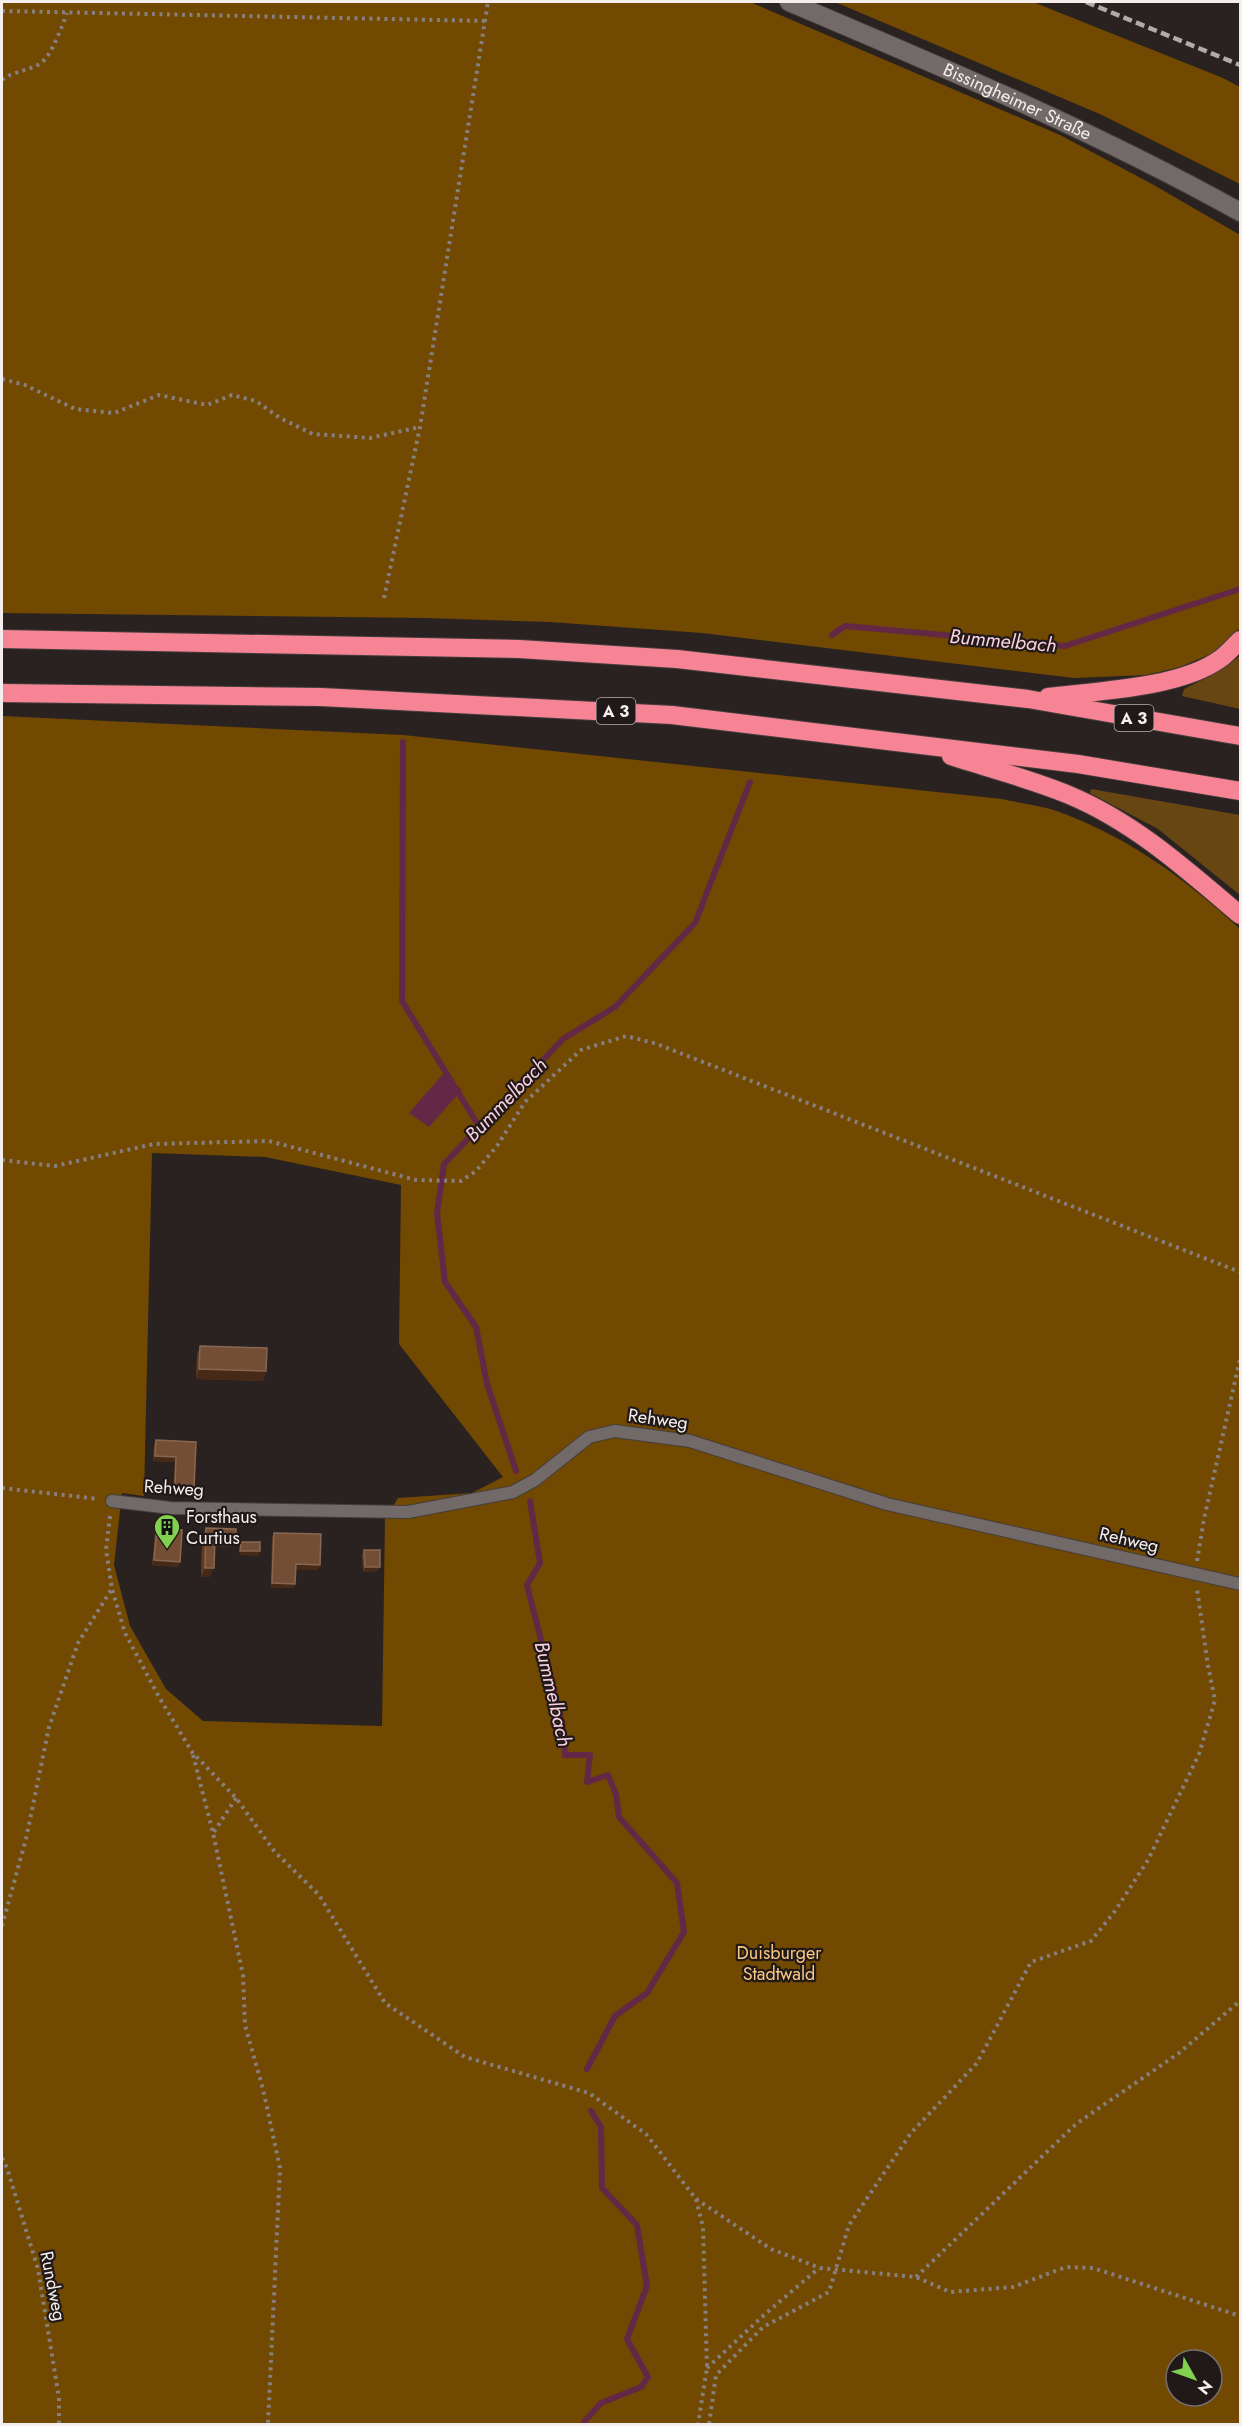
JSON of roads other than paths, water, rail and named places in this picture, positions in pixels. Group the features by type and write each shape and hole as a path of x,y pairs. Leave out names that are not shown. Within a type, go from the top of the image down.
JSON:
{"highway":[{"name":"A 3","path":"2,639 519,650 677,659 1028,699 1240,736"},
{"path":"1028,699 1147,685 1185,675 1219,660 1240,640"},
{"name":"A 3","path":"2,693 321,697 672,715 1078,764 1240,791"},
{"path":"909,742 1068,794 1152,842 1240,915"}],"main road":[{"name":"Bissingheimer Straße","path":"789,2 1060,119 1178,177 1240,212"}],"lane":[{"name":"Rehweg","path":"112,1501 171,1508 408,1512 513,1492 535,1479 590,1437 615,1431 690,1441 887,1504 1240,1584"}],"waterway":[{"name":"Bummelbach","path":"832,635 845,626 1065,646 1240,589"},
{"path":"403,742 402,1001 480,1128"},
{"name":"Bummelbach","path":"516,1471 487,1384 476,1327 445,1282 437,1213 444,1164 563,1039 615,1007 695,923 750,782"},
{"name":"Bummelbach","path":"530,1501 540,1563 527,1585 562,1722 565,1755 590,1755 587,1782 608,1775 616,1794 619,1817 677,1883 684,1932 647,1993 615,2016 587,2069"},
{"name":"Bummelbach","path":"585,2424 584,2422 601,2403 641,2387 648,2377 627,2339 647,2286 637,2225 602,2188 601,2127 591,2111"}],"railway":[{"path":"1086,2 1240,65"}],"place":[{"name":"Forsthaus Curtius","path":"167,1550"}],"park label":[{"name":"Duisburger Stadtwald","path":"779,1963"}]}
